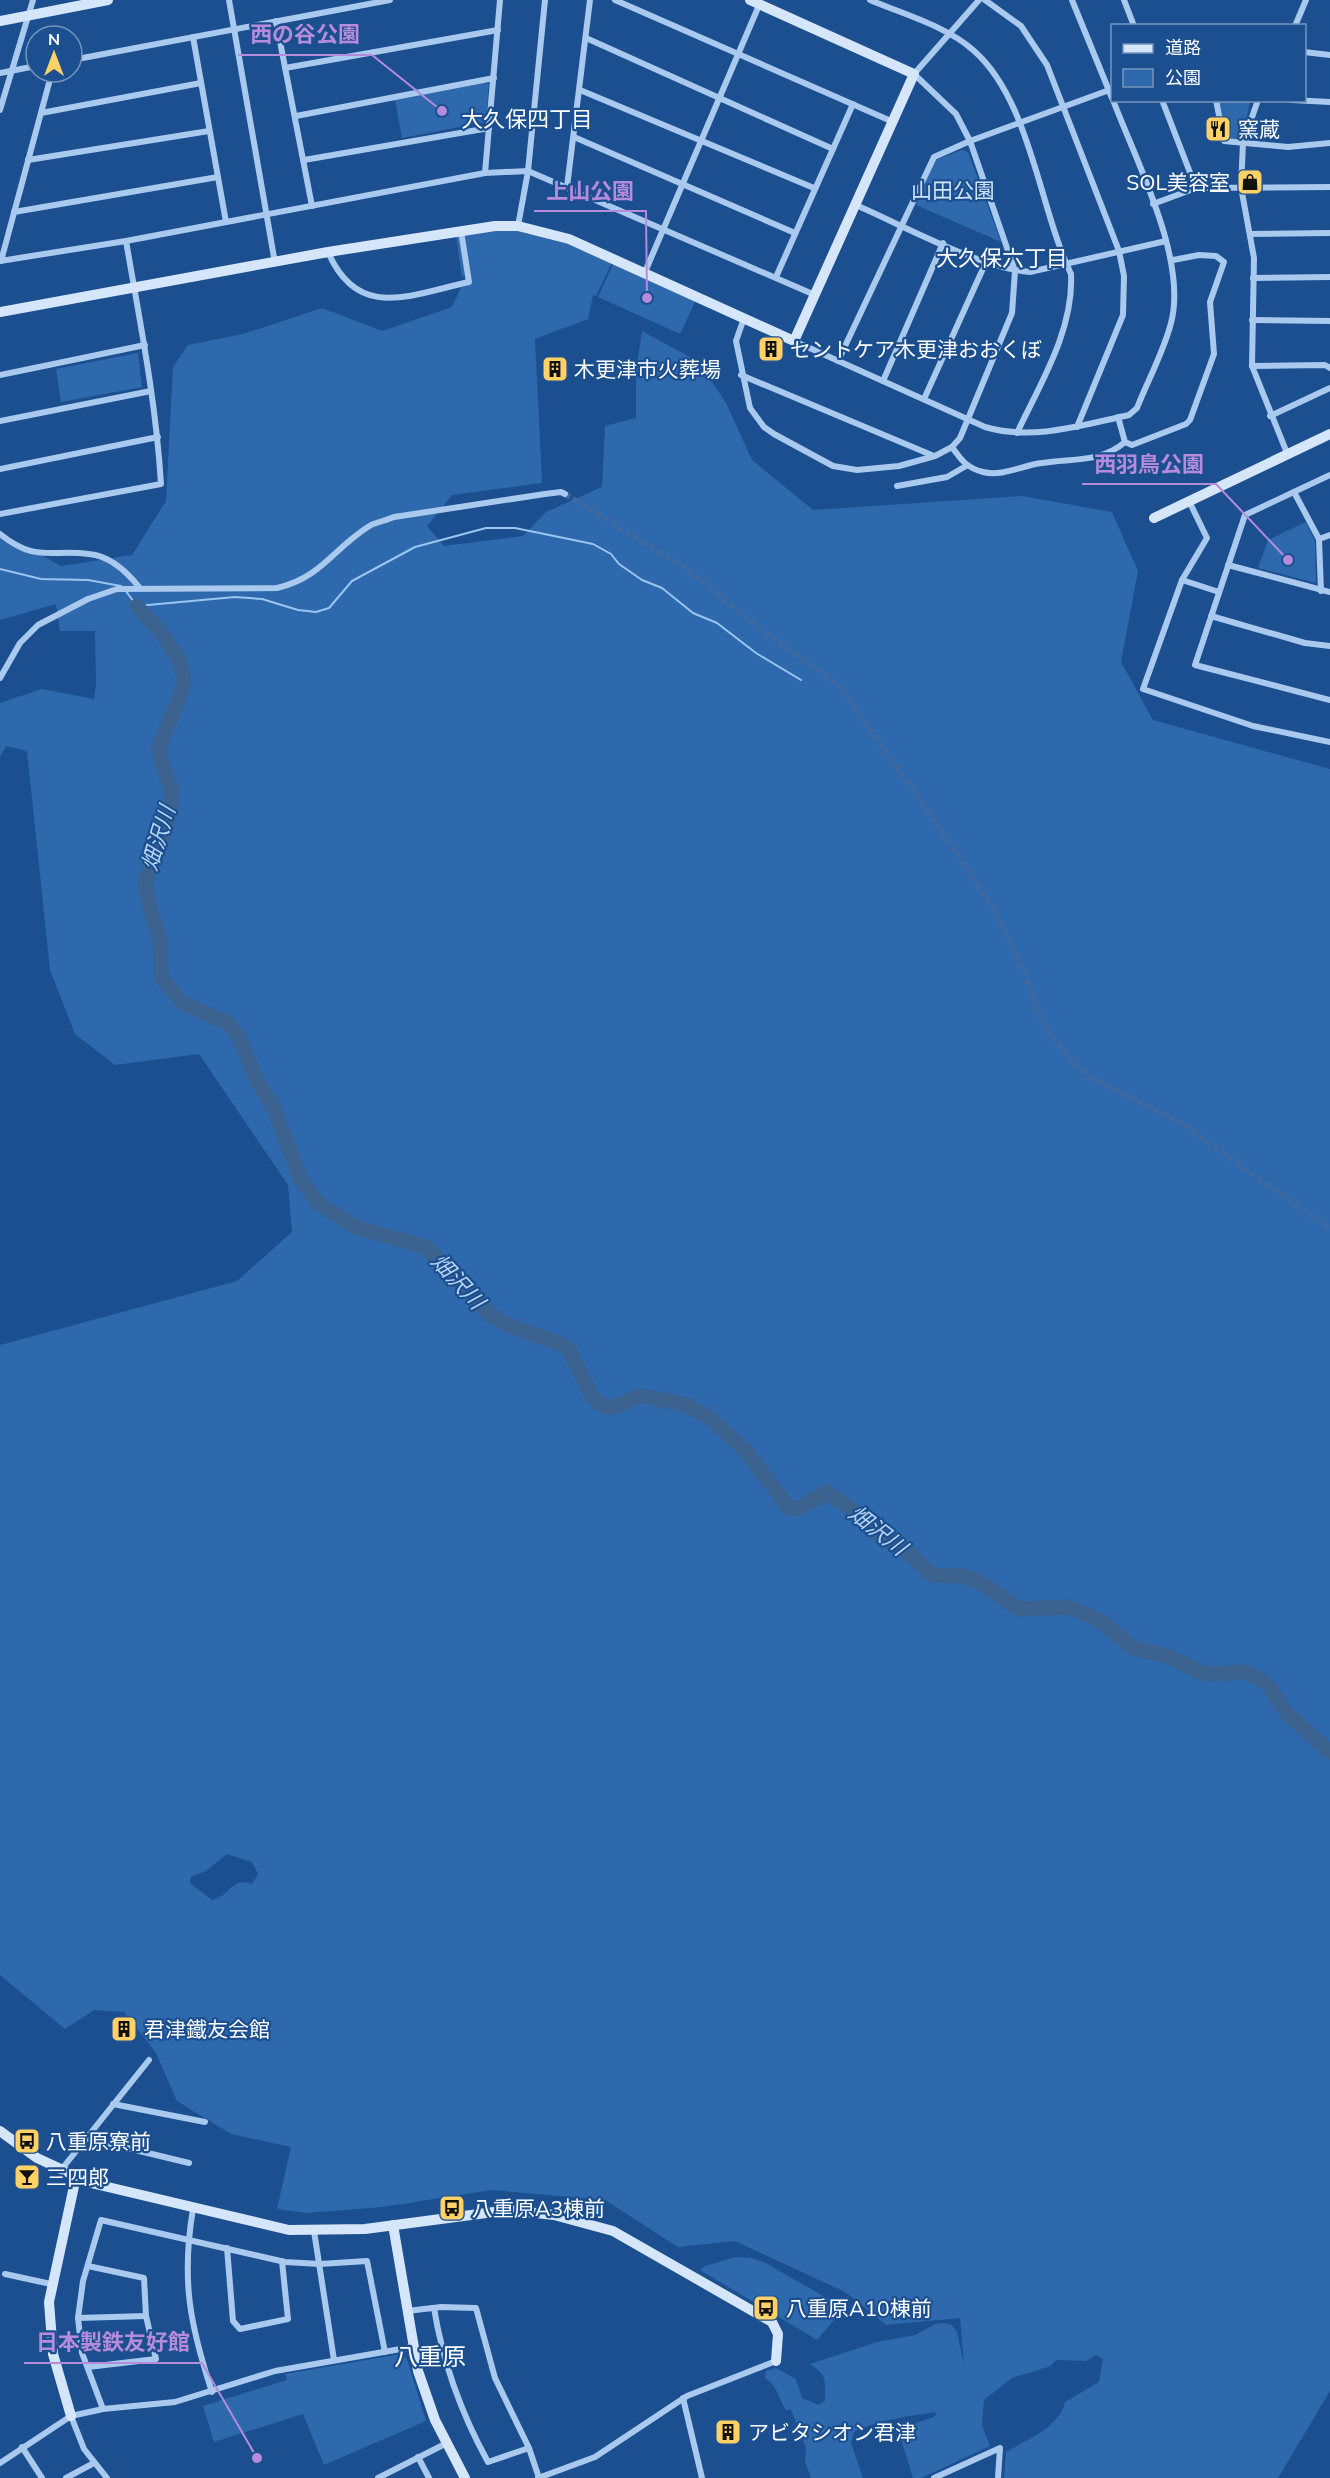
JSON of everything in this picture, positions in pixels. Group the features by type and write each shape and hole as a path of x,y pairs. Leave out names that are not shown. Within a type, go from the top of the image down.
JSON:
{"street":[{"path":"0,110 33,0"},
{"path":"0,21 108,0"},
{"path":"229,0 276,263"},
{"path":"84,58 388,0"},
{"path":"485,173 500,0"},
{"path":"518,226 528,171 545,0"},
{"path":"567,187 590,0"},
{"path":"615,0 891,121"},
{"path":"870,0 949,34 973,49 993,72 1010,98 1071,274 1072,293 1066,318 1043,378 1017,433"},
{"path":"794,341 914,74 979,0"},
{"path":"985,0 1020,26 1034,41 1047,64 1119,250 1124,276 1123,315 1077,427"},
{"path":"838,361 934,157 970,141 1111,89 1072,0"},
{"path":"1124,0 1133,24"},
{"path":"1296,24 1306,0"},
{"path":"645,272 720,98 757,1 914,74 956,114 970,141 1015,271 1012,313 960,438 952,447 935,456 898,466 857,470 833,466 764,427 750,408 741,375 736,341 744,318"},
{"path":"276,21 312,206"},
{"path":"285,68 498,30"},
{"path":"193,37 226,222"},
{"path":"586,38 832,148"},
{"path":"1306,52 1330,55"},
{"path":"0,73 24,68"},
{"path":"296,116 494,78"},
{"path":"41,113 201,83"},
{"path":"49,84 0,261 126,241 485,173 528,171 816,295"},
{"path":"580,90 814,188"},
{"path":"1306,101 1330,102"},
{"path":"0,312 328,252 461,231 518,226 569,239 838,361 969,417 985,427 1017,433 1077,427 1129,415 1137,408 1171,323 1175,297 1173,260 1114,102"},
{"path":"1163,102 1196,189"},
{"path":"1216,102 1224,141 1288,147 1330,143"},
{"path":"1257,102 1243,143 1241,187 1254,258 1252,366 1270,416 1287,453"},
{"path":"776,277 853,104"},
{"path":"304,160 489,128"},
{"path":"28,160 209,131"},
{"path":"574,137 795,233"},
{"path":"14,212 218,177"},
{"path":"1153,204 1196,189 1330,187"},
{"path":"856,205 986,262 1015,271 1030,272 1166,241"},
{"path":"328,252 339,276 367,296 376,298 418,294 469,282 461,231"},
{"path":"1250,234 1330,233"},
{"path":"0,514 160,484 158,437 145,345 126,241"},
{"path":"883,381 943,243"},
{"path":"952,447 966,466 986,473 1012,471 1041,463 1086,461 1125,442 1132,445 1186,424 1190,420 1214,354 1210,302 1224,262 1216,256 1199,255 1173,260"},
{"path":"924,399 986,262"},
{"path":"1253,278 1330,277"},
{"path":"1252,320 1330,321"},
{"path":"0,375 145,345"},
{"path":"1252,366 1325,365 1330,368"},
{"path":"741,375 935,456"},
{"path":"1270,416 1330,388"},
{"path":"0,421 151,391"},
{"path":"1118,417 1125,442"},
{"path":"1154,518 1330,434"},
{"path":"0,469 158,437"},
{"path":"897,486 947,477 966,466"},
{"path":"1330,475 1245,515 1195,665 1330,700"},
{"path":"1294,492 1320,539 1321,591"},
{"path":"0,678 20,643 38,625 88,599 117,589 139,587 277,588 298,583 316,572 372,525 394,517 545,494 565,494"},
{"path":"1189,501 1207,538 1182,580 1143,689 1253,726 1330,742"},
{"path":"0,534 15,546 43,555 91,554 116,564 139,587"},
{"path":"1320,539 1330,535"},
{"path":"1228,565 1330,592"},
{"path":"1182,580 1219,592"},
{"path":"1211,616 1305,643 1330,646"},
{"path":"60,2171 149,2060"},
{"path":"113,2104 205,2122"},
{"path":"0,2130 37,2158 76,2177 193,2209 289,2230 315,2231 393,2225 509,2210 554,2215 613,2231 772,2322 778,2334 776,2361 683,2398 595,2457 538,2478 529,2448 495,2378 476,2308 406,2311"},
{"path":"86,2138 189,2163"},
{"path":"76,2177 51,2284 49,2322 53,2354 71,2416 84,2449 107,2478"},
{"path":"193,2209 188,2239 186,2277 189,2308 198,2350 212,2392"},
{"path":"103,2409 82,2353 78,2318 79,2301 101,2220 282,2261 320,2264 367,2261 385,2352"},
{"path":"393,2225 412,2347 423,2386 447,2443 465,2478"},
{"path":"315,2231 334,2360"},
{"path":"227,2248 232,2321 240,2329 288,2319 282,2261"},
{"path":"88,2266 144,2278 146,2316 156,2359 88,2367"},
{"path":"5,2274 51,2284"},
{"path":"434,2308 440,2342 454,2394 488,2463 529,2448"},
{"path":"78,2318 146,2316"},
{"path":"0,2463 71,2416 103,2409 175,2402 275,2371 412,2347"},
{"path":"683,2398 702,2478"},
{"path":"378,2478 447,2443"},
{"path":"22,2447 42,2478"},
{"path":"934,2478 1000,2448 998,2478"},
{"path":"418,2457 429,2478"},
{"path":"66,2478 94,2463"}],"green space":[{"path":"484,83 489,84 486,122 402,138 395,100"},
{"path":"1218,102 1250,102 1242,142 1225,139"},
{"name":"山田公園","path":"962,150 968,152 1001,242 916,205 935,160"},
{"path":"527,224 613,260 596,296 593,295 588,319 535,339 542,483 452,495 427,526 444,546 523,536 546,512 602,487 605,426 636,418 636,371 642,331 699,362 726,403 752,460 813,510 1022,496 1112,512 1138,571 1121,662 1153,720 1330,769 1330,2391 1278,2478 1004,2478 1006,2452 1049,2426 1062,2411 1065,2402 1099,2382 1103,2359 1096,2355 1086,2361 1056,2360 1051,2366 1012,2378 984,2400 982,2425 990,2446 921,2478 913,2478 898,2429 934,2417 937,2412 884,2421 854,2432 851,2443 863,2478 811,2478 805,2461 806,2448 791,2410 786,2410 775,2388 765,2378 766,2371 776,2368 796,2379 802,2398 818,2405 825,2401 824,2379 820,2372 810,2364 877,2342 915,2335 935,2324 952,2325 957,2332 964,2365 960,2318 886,2325 847,2293 735,2241 678,2247 605,2200 492,2190 383,2207 307,2213 277,2209 291,2147 231,2134 177,2101 156,2053 124,2012 94,2010 65,2029 0,1975 0,1345 237,1281 292,1232 288,1185 199,1054 115,1065 75,1034 50,970 27,751 6,746 0,757 0,703 42,689 94,699 95,631 60,631 56,604 0,620 0,532 61,566 132,555 166,501 173,367 188,345 243,334 322,308 382,331 452,307 467,275 462,277 455,229","holes":["227,1854 252,1862 258,1874 252,1884 240,1883 212,1900 190,1883 191,1877 206,1871"]},
{"path":"614,262 696,300 680,334 598,297"},
{"path":"138,353 142,387 61,402 56,369"},
{"path":"1306,522 1315,542 1316,583 1258,568 1268,540"},
{"path":"736,2257 752,2258 766,2263 844,2308 817,2340 700,2270 705,2266"},
{"path":"401,2354 407,2359 426,2421 324,2465 303,2414 214,2442 203,2406 287,2380 285,2374"}],"waterway":[{"path":"125,590 137,606 235,597 262,599 298,610 316,612 329,608 352,581 415,547 486,528 515,528 593,544 611,554 619,564 642,580 662,588 693,613 717,623 756,653 801,680"},
{"name":"畑沢川","path":"0,569 41,579 88,580 121,586"},
{"name":"畑沢川","path":"137,606 160,631 178,658 184,679 179,698 159,747 161,761 171,788 171,809 164,834 145,881 150,909 160,939 161,977 183,1003 228,1023 238,1036 258,1083 272,1104 301,1180 318,1203 355,1227 426,1247 490,1315 508,1325 563,1345 569,1350 592,1396 602,1406 614,1407 639,1396 648,1397 687,1405 711,1419 746,1451 789,1508 800,1508 826,1492 845,1504 886,1541 904,1549 932,1575 962,1576 978,1581 1019,1609 1069,1607 1101,1621 1133,1648 1168,1656 1200,1672 1214,1674 1245,1672 1262,1680 1271,1689 1286,1713 1330,1752"}],"tunnel":[{"path":"565,494 687,569 762,630 840,686 965,865 999,919 1025,975 1038,1013 1051,1036 1070,1058 1091,1078 1184,1125 1330,1229"}],"place":[{"name":"西の谷公園","path":"442,111"},
{"name":"窯蔵","path":"1218,129"},
{"name":"SOL美容室","path":"1250,182"},
{"name":"上山公園","path":"647,298"},
{"name":"セントケア木更津おおくぼ","path":"771,349"},
{"name":"木更津市火葬場","path":"555,369"},
{"name":"西羽鳥公園","path":"1288,560"},
{"name":"君津鐵友会館","path":"124,2029"},
{"name":"八重原寮前","path":"27,2141"},
{"name":"三四郎","path":"27,2177"},
{"name":"八重原A3棟前","path":"452,2208"},
{"name":"八重原A10棟前","path":"766,2308"},
{"name":"アビタシオン君津","path":"728,2432"},
{"name":"日本製鉄友好館","path":"257,2458"}],"district":[{"name":"大久保四丁目","path":"527,119"},
{"name":"大久保六丁目","path":"1002,258"},
{"name":"八重原","path":"430,2356"}]}
